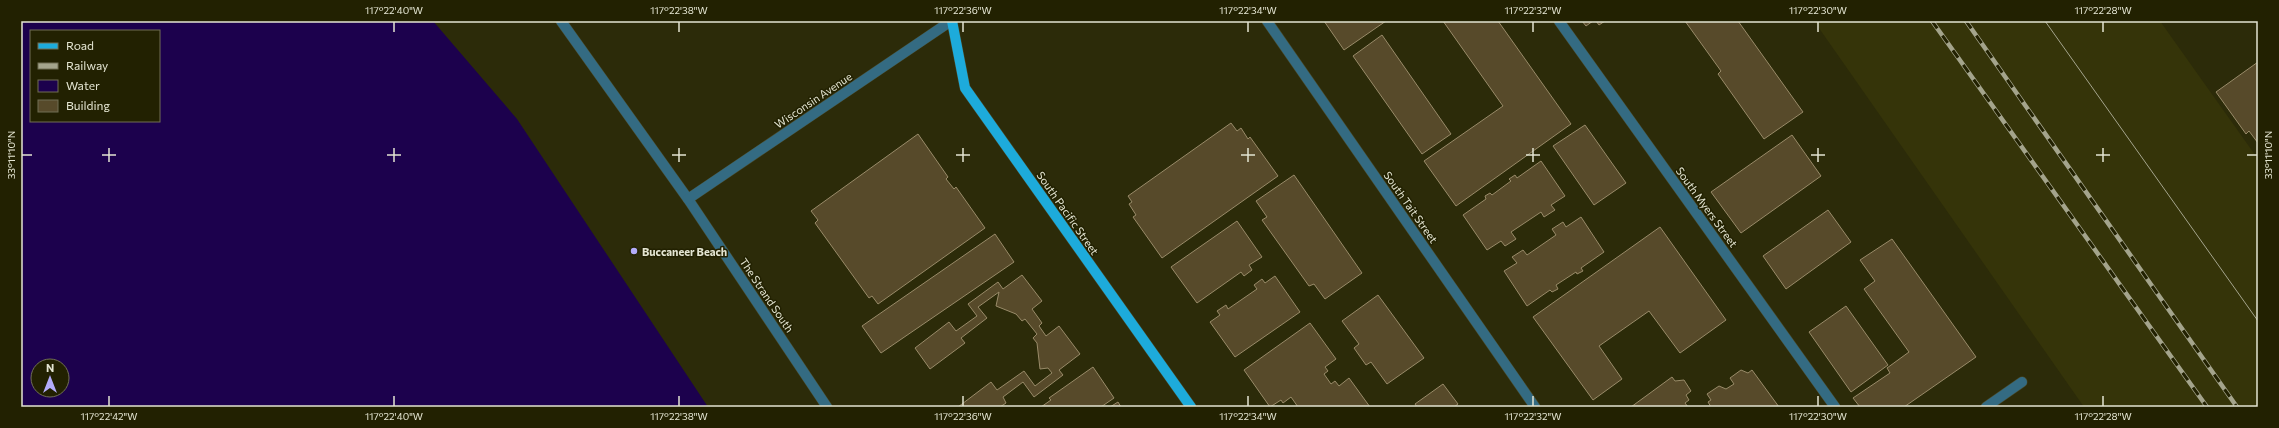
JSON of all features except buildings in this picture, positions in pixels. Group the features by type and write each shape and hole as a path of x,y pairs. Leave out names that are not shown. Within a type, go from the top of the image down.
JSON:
{"main road":[{"name":"South Pacific Street","path":"951,21 965,88 1191,407"}],"street":[{"name":"The Strand South","path":"561,21 688,199 827,407"},
{"name":"Wisconsin Avenue","path":"688,199 951,21"},
{"name":"South Tait Street","path":"1267,21 1535,407"},
{"name":"South Myers Street","path":"1559,21 1835,407"},
{"path":"1986,407 2022,382"}],"shaded area":[{"path":"1814,21 2160,21 2258,159 2258,407 2084,407"}],"water":[{"path":"21,21 433,21 517,119 708,407 21,407"}],"tram line":[{"path":"2045,21 2258,321"}],"railway":[{"path":"1932,21 2207,407"},
{"path":"1966,21 2237,407"}],"place":[{"name":"Buccaneer Beach","path":"634,251"}]}
